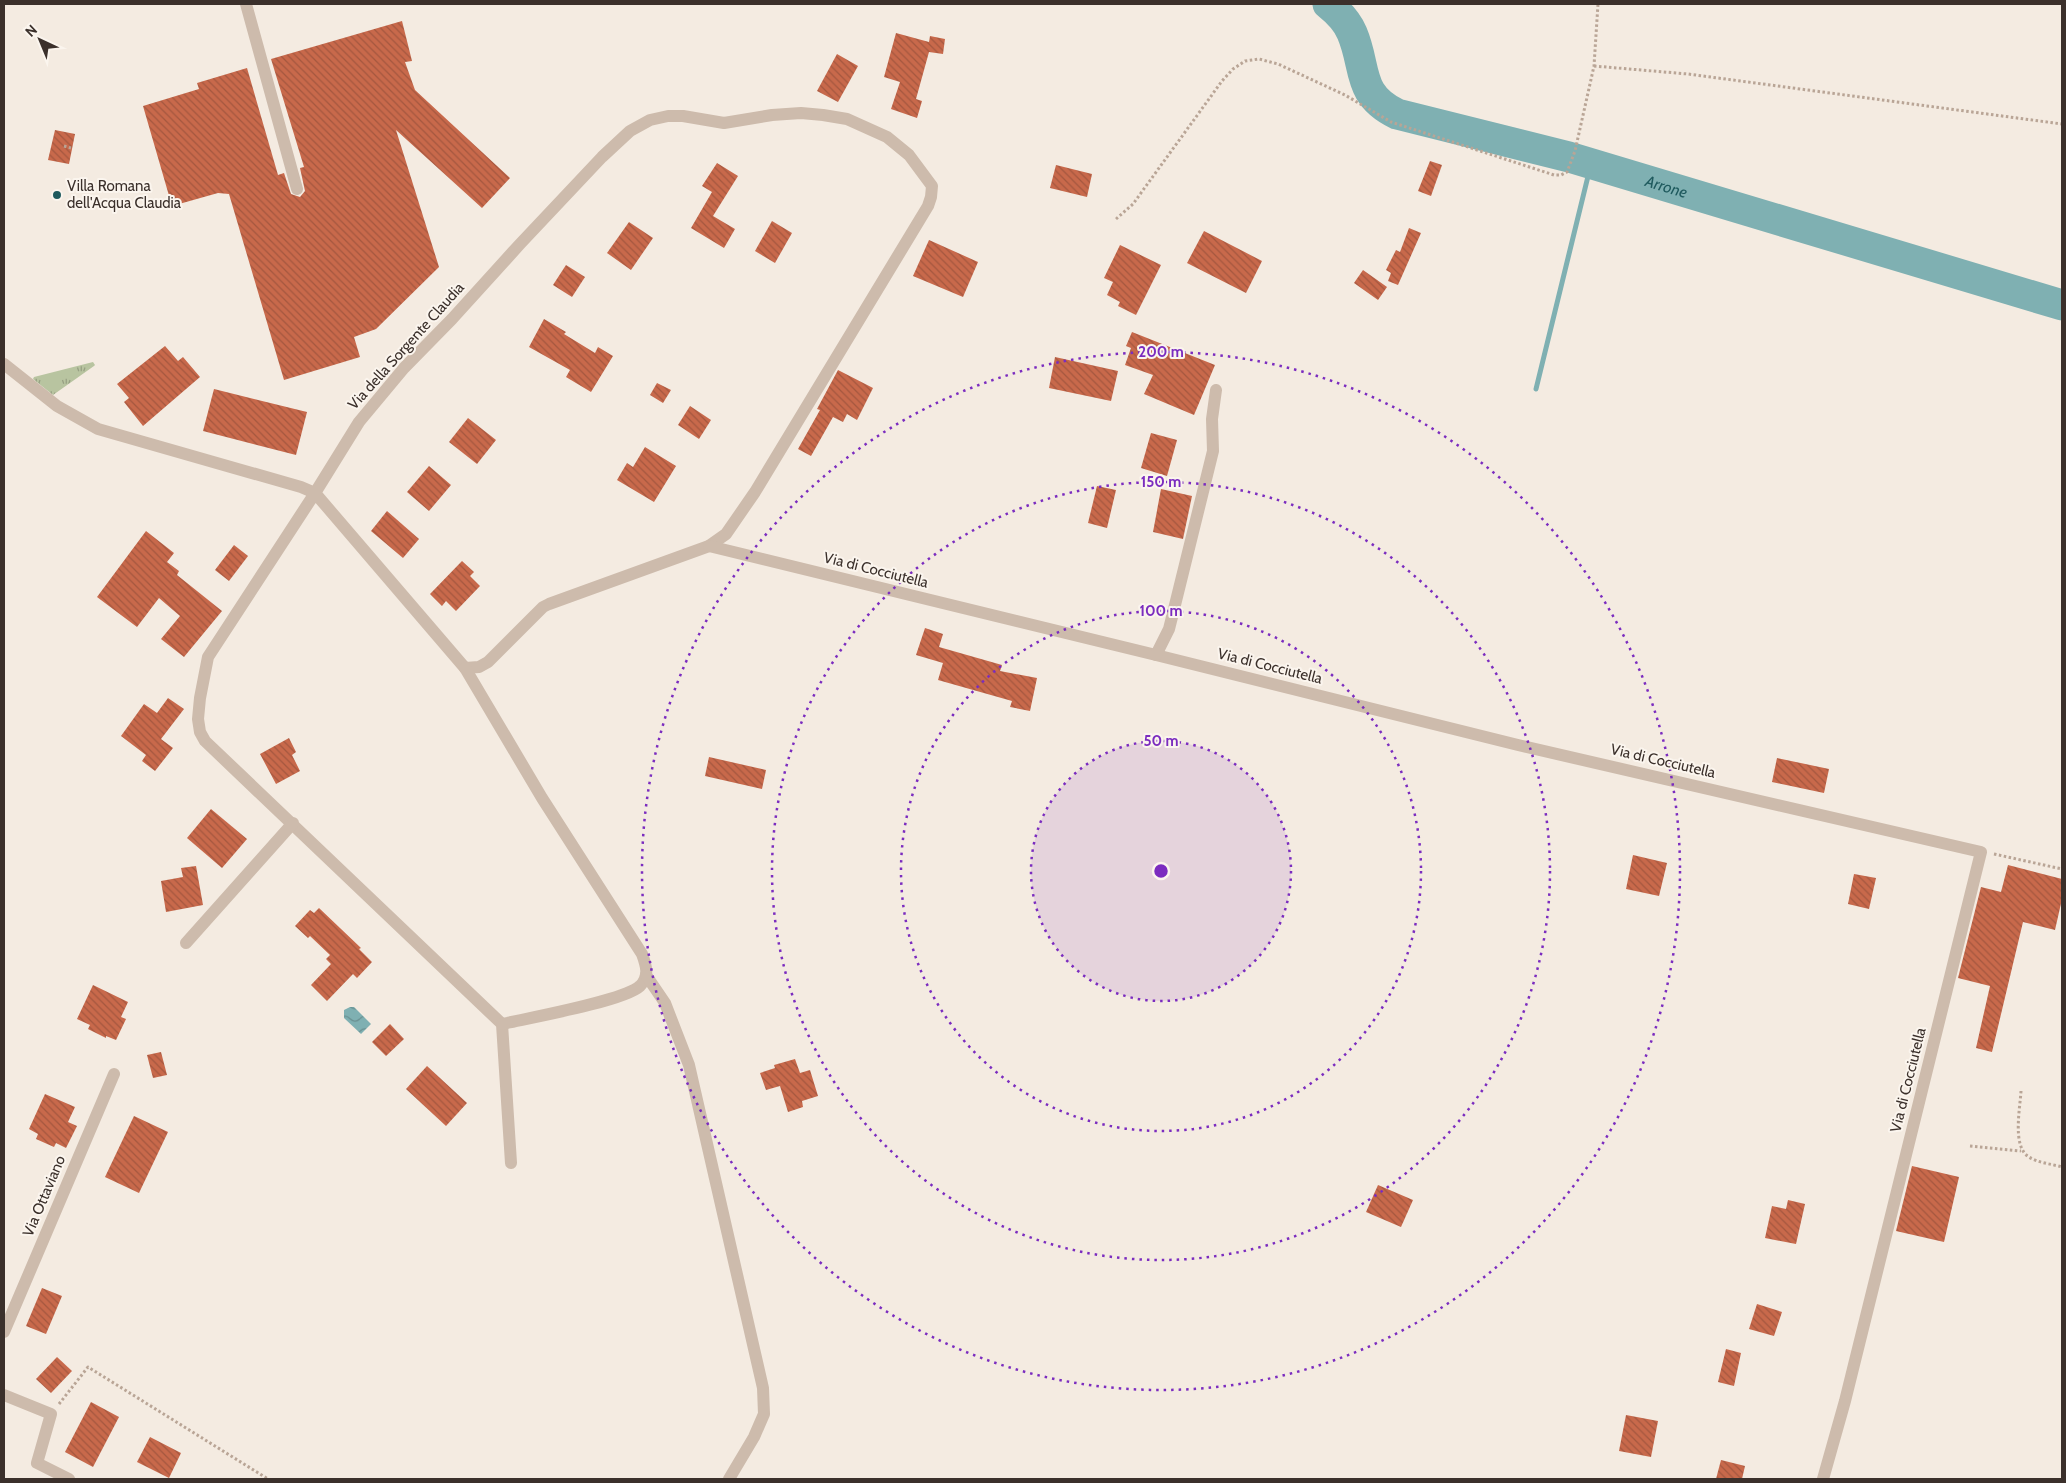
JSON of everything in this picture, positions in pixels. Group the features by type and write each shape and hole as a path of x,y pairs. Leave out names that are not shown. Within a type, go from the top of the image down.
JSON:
{"street":[{"path":"246,4 297,189"},
{"name":"Via della Sorgente Claudia","path":"502,1024 205,741 200,732 199,712 202,683 208,657 359,422 399,374 513,251 602,157 630,131 650,120 675,115 724,123 772,115 801,113 847,120 868,127 893,141 913,160 932,186 928,206 755,492 726,534 709,546"},
{"path":"4,364 57,406 98,429 301,487 315,493 465,668 542,798 642,954 646,965 646,976 641,985 633,991 502,1024 511,1163"},
{"path":"1156,655 1171,621 1205,488 1213,451 1212,419 1216,390"},
{"path":"465,668 479,667 488,662 548,604 709,546"},
{"name":"Via di Cocciutella","path":"709,546 1518,745 1982,852 1845,1401 1823,1479"},
{"path":"186,944 292,822"},
{"path":"646,976 665,1003 689,1064 763,1388 764,1414 754,1437 729,1479"},
{"name":"Via Ottaviano","path":"4,1332 114,1074"},
{"path":"4,1395 51,1414 37,1463 69,1479"}],"path":[{"path":"1116,219 1133,204 1222,81 1233,69 1245,61 1259,59 1278,64 1345,95 1391,122 1554,176 1562,175 1567,172 1575,150 1594,66 1598,4"},
{"path":"1594,66 1688,74 2062,124"},
{"path":"64,146 71,148"},
{"path":"1982,852 2062,869"},
{"path":"2021,1091 2019,1142 2021,1151"},
{"path":"1970,1146 2021,1151 2030,1158 2062,1167"},
{"path":"51,1414 88,1368 268,1479"}],"green space":[{"path":"93,362 94,366 53,395 33,379 34,377"}],"water":[{"path":"354,1007 371,1024 361,1034 344,1018 344,1010"}],"building":[{"path":"402,21 412,61 405,62 415,90 510,178 482,208 396,130 439,267 376,329 354,337 360,357 284,380 229,194 218,193 172,206 143,106 199,89 197,83 247,68 278,175 284,173 291,194 300,197 305,191 300,168 304,167 271,59"},
{"path":"896,33 929,42 930,36 945,39 943,54 929,52 916,99 922,101 917,118 891,109 900,82 884,77"},
{"path":"837,54 858,66 838,102 817,91"},
{"path":"55,130 75,134 69,164 48,160"},
{"path":"1430,161 1442,165 1431,196 1418,191"},
{"path":"717,163 738,176 713,216 735,229 724,248 691,228 712,192 702,186"},
{"path":"1056,165 1092,174 1087,197 1050,188"},
{"path":"772,221 792,233 775,263 755,251"},
{"path":"629,222 653,238 631,270 607,253"},
{"path":"1409,228 1421,233 1398,285 1388,281 1391,273 1386,270 1396,250 1400,252"},
{"path":"1204,231 1262,261 1246,293 1187,263"},
{"path":"929,240 978,262 963,297 913,276"},
{"path":"1120,245 1161,265 1136,315 1118,306 1120,302 1107,295 1113,282 1104,278"},
{"path":"566,265 585,277 572,297 553,285"},
{"path":"1363,270 1387,287 1378,300 1354,283"},
{"path":"544,319 595,353 598,347 613,356 591,392 566,377 570,370 529,347"},
{"path":"1132,332 1215,365 1194,415 1144,394 1153,375 1125,365 1131,348 1126,346"},
{"path":"165,346 178,361 183,357 200,377 143,426 124,402 129,398 117,384"},
{"path":"1055,357 1118,371 1111,401 1049,388"},
{"path":"838,370 873,388 857,420 847,414 843,422 833,417 811,456 798,449 820,410 817,409"},
{"path":"657,383 671,390 663,403 650,395"},
{"path":"214,389 307,412 296,455 203,431"},
{"path":"690,406 711,420 699,439 678,425"},
{"path":"468,418 496,440 477,464 449,442"},
{"path":"1151,433 1177,440 1167,476 1141,468"},
{"path":"645,447 676,466 654,502 617,480 627,463 633,467"},
{"path":"429,466 451,485 429,511 407,492"},
{"path":"1097,486 1116,490 1107,528 1088,523"},
{"path":"1161,489 1192,496 1183,539 1153,532"},
{"path":"387,511 419,539 403,558 371,531"},
{"path":"146,531 174,553 167,562 179,571 177,575 222,611 184,657 161,639 180,616 159,598 137,627 97,597"},
{"path":"234,545 248,556 229,581 215,570"},
{"path":"462,561 474,572 470,576 480,586 456,611 446,601 442,606 430,594"},
{"path":"925,628 943,634 939,647 1002,665 1000,671 1037,678 1030,711 1010,707 1012,701 938,680 943,663 916,655"},
{"path":"168,698 184,709 161,739 173,748 155,771 142,761 146,755 121,736 144,704 157,713"},
{"path":"289,738 296,752 292,755 300,771 276,784 260,754"},
{"path":"709,757 766,770 762,789 705,776"},
{"path":"1777,758 1829,769 1824,793 1772,782"},
{"path":"211,809 247,839 222,868 187,838"},
{"path":"1633,855 1667,863 1659,896 1626,889"},
{"path":"2008,865 2062,879 2062,899 2055,930 2023,922 1992,1052 1976,1048 1990,986 1958,978 1981,887 2001,892"},
{"path":"196,866 203,905 166,912 161,881 183,877 181,868"},
{"path":"1854,874 1876,878 1869,909 1848,904"},
{"path":"319,908 361,948 359,949 372,962 357,978 353,974 327,1001 311,985 331,964 326,959 330,955 310,936 308,938 295,926 310,910 314,913"},
{"path":"93,985 128,1002 121,1017 126,1019 116,1040 106,1036 106,1038 88,1029 90,1025 77,1019"},
{"path":"390,1024 404,1039 386,1056 372,1042"},
{"path":"161,1052 167,1075 153,1078 147,1055"},
{"path":"795,1059 800,1073 810,1070 818,1096 802,1101 803,1107 788,1112 780,1086 766,1090 760,1073 775,1068 774,1065"},
{"path":"427,1066 467,1103 446,1126 406,1089"},
{"path":"45,1094 75,1107 68,1122 77,1126 66,1148 56,1143 54,1147 36,1139 38,1134 29,1129"},
{"path":"134,1116 168,1132 139,1193 105,1177"},
{"path":"1912,1166 1959,1177 1944,1242 1896,1231"},
{"path":"1378,1185 1413,1200 1401,1227 1366,1212"},
{"path":"1788,1200 1805,1204 1796,1244 1765,1238 1772,1206 1786,1209"},
{"path":"42,1288 62,1296 46,1334 26,1326"},
{"path":"1757,1304 1782,1312 1774,1336 1749,1329"},
{"path":"1726,1349 1741,1353 1734,1386 1718,1382"},
{"path":"57,1357 72,1371 51,1393 36,1379"},
{"path":"91,1402 119,1417 93,1467 65,1452"},
{"path":"1626,1415 1658,1421 1651,1457 1619,1451"},
{"path":"150,1437 181,1453 169,1478 137,1462"},
{"path":"1721,1460 1745,1466 1742,1479 1716,1479"}],"waterway":[{"name":"Arrone","path":"1328,4 1342,17 1350,29 1357,46 1369,89 1375,98 1397,114 1569,157 2062,305"},
{"path":"1536,389 1591,164"}],"place":[{"name":"Villa Romana dell'Acqua Claudia","path":"57,195"}]}
